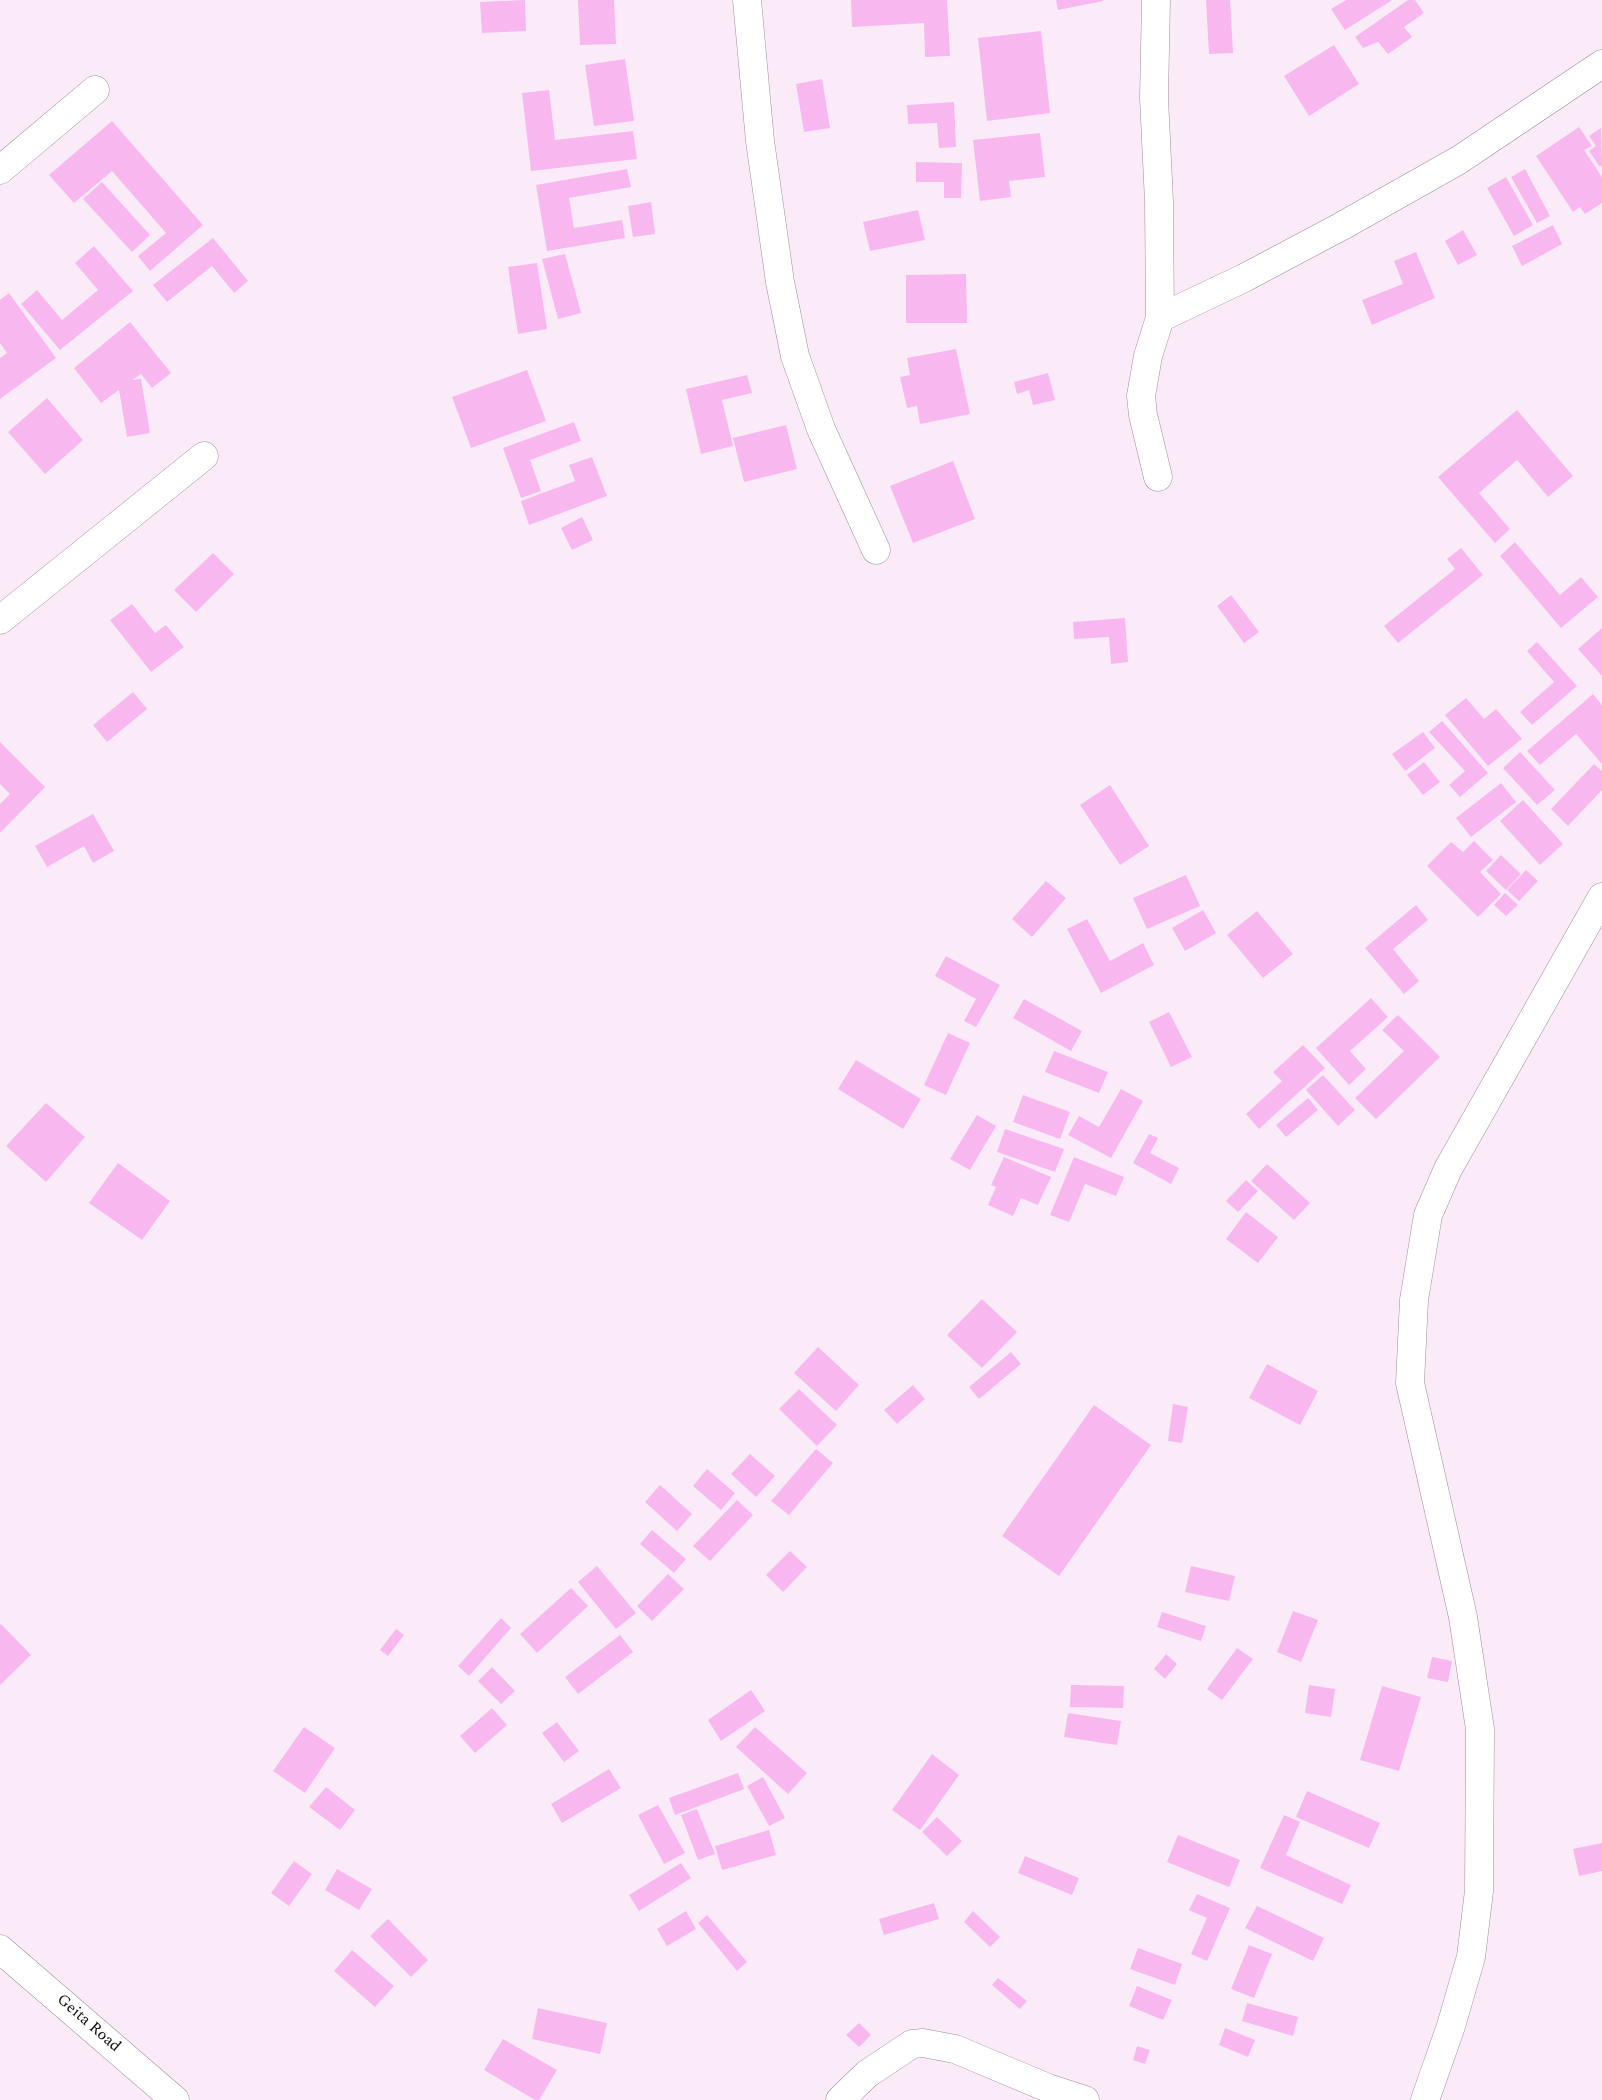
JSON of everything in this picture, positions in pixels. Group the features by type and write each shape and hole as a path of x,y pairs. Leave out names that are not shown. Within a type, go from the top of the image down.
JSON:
{"main road":[{"path":"746,0 760,141 780,282 795,356 821,428 876,550"},
{"path":"1156,0 1154,98 1159,202 1160,318 1148,356 1141,396 1143,415 1158,477"},
{"path":"1160,318 1326,235 1450,165 1602,64"},
{"path":"0,170 95,90"},
{"path":"0,620 204,456"},
{"path":"1425,2100 1451,2026 1471,1957 1479,1891 1480,1728 1463,1616 1410,1383 1414,1300 1428,1215 1448,1170 1602,897"},
{"name":"Geita Road","path":"0,1949 175,2100"},
{"path":"840,2100 867,2074 912,2044 923,2043 955,2049 1048,2088 1085,2100"}],"building":[{"path":"525,0 526,31 482,33 480,2"},
{"path":"578,0 614,0 616,44 580,45"},
{"path":"851,0 947,0 950,56 925,57 924,23 852,27"},
{"path":"1056,0 1103,0 1103,1 1058,10"},
{"path":"1206,0 1230,0 1233,53 1209,54"},
{"path":"1346,0 1392,0 1345,30 1331,9"},
{"path":"1408,0 1415,0 1424,13 1404,27 1412,37 1388,54 1378,42 1363,48 1355,37"},
{"path":"1041,31 1050,113 987,121 978,38"},
{"path":"1334,45 1359,84 1309,116 1284,76"},
{"path":"625,59 634,121 594,126 585,65"},
{"path":"822,79 830,128 804,132 796,84"},
{"path":"549,90 555,140 633,131 637,159 531,171 522,93"},
{"path":"954,102 956,147 939,148 937,123 908,124 907,105"},
{"path":"112,121 203,225 150,271 138,256 166,233 112,171 74,203 49,175"},
{"path":"1579,127 1592,146 1584,150 1602,177 1602,203 1585,214 1580,207 1573,212 1536,156"},
{"path":"1601,128 1602,165 1600,167 1589,151 1596,146 1589,136"},
{"path":"1040,133 1045,177 1009,181 1011,197 980,201 973,140"},
{"path":"916,162 962,163 961,198 944,198 944,182 916,182"},
{"path":"627,169 631,187 569,198 574,228 622,220 625,238 547,251 536,185"},
{"path":"1525,169 1550,216 1537,223 1511,177"},
{"path":"1506,177 1533,225 1514,236 1487,188"},
{"path":"102,182 150,235 132,252 83,199"},
{"path":"651,202 655,234 633,237 628,206"},
{"path":"918,210 925,240 870,251 863,222"},
{"path":"1553,225 1562,244 1522,266 1512,246"},
{"path":"1463,230 1477,255 1458,265 1445,241"},
{"path":"213,238 248,281 234,293 212,266 167,302 153,285"},
{"path":"94,246 133,291 60,350 21,304 37,290 62,320 98,290 75,263"},
{"path":"1416,252 1435,298 1372,325 1362,300 1403,284 1394,261"},
{"path":"565,254 581,313 558,319 542,259"},
{"path":"537,263 547,329 518,334 508,267"},
{"path":"966,274 967,323 906,323 906,275"},
{"path":"9,293 56,358 0,399 0,358 7,353 0,343 0,300"},
{"path":"130,322 171,373 152,388 141,374 132,380 141,379 150,433 127,437 119,390 101,403 74,368"},
{"path":"956,349 970,414 920,424 917,406 907,408 900,377 910,375 907,358"},
{"path":"527,370 546,421 471,448 452,397"},
{"path":"1048,373 1055,400 1033,405 1029,390 1017,394 1014,382"},
{"path":"747,375 752,393 722,400 733,446 701,454 686,389"},
{"path":"47,398 83,440 45,474 8,432"},
{"path":"1517,410 1573,476 1548,497 1517,460 1479,493 1510,529 1495,543 1438,477"},
{"path":"574,422 581,441 530,460 541,491 521,498 503,448"},
{"path":"786,425 797,469 744,482 733,438"},
{"path":"592,457 607,496 529,525 521,501 575,481 569,465"},
{"path":"953,461 975,519 913,543 890,486"},
{"path":"582,517 593,540 572,550 561,528"},
{"path":"1515,542 1560,595 1581,577 1598,597 1561,628 1500,556"},
{"path":"1461,548 1483,575 1398,643 1384,626 1455,569 1447,559"},
{"path":"213,553 234,574 196,612 174,590"},
{"path":"1231,595 1259,632 1244,643 1217,606"},
{"path":"132,604 155,633 166,625 184,647 151,672 110,620"},
{"path":"1125,618 1128,662 1111,664 1109,637 1074,639 1073,622"},
{"path":"1602,628 1602,676 1578,649"},
{"path":"1537,642 1577,686 1532,725 1520,712 1554,682 1527,651"},
{"path":"133,692 147,709 107,742 93,725"},
{"path":"1593,694 1602,705 1602,764 1576,734 1540,765 1527,751"},
{"path":"1466,698 1484,719 1496,709 1522,739 1488,766 1445,715"},
{"path":"1442,721 1488,773 1460,797 1449,785 1465,771 1429,732"},
{"path":"1423,732 1435,748 1405,771 1392,754"},
{"path":"0,742 45,787 0,833 0,804 10,794 0,784"},
{"path":"1520,752 1555,790 1537,805 1503,768"},
{"path":"1424,762 1440,782 1423,795 1407,775"},
{"path":"1594,764 1602,771 1602,790 1568,826 1551,809"},
{"path":"1501,783 1516,802 1471,837 1456,818"},
{"path":"1110,785 1149,846 1120,865 1080,805"},
{"path":"1523,800 1563,844 1540,865 1500,821"},
{"path":"93,814 114,851 93,863 84,846 47,867 35,846"},
{"path":"1474,841 1493,860 1480,872 1501,894 1478,917 1427,866 1451,842 1463,852"},
{"path":"1501,855 1521,874 1506,890 1486,871"},
{"path":"1526,870 1538,881 1519,901 1507,890"},
{"path":"1186,875 1200,906 1147,929 1133,898"},
{"path":"1046,881 1066,898 1032,937 1012,919"},
{"path":"1505,893 1518,905 1506,916 1494,905"},
{"path":"1416,905 1428,920 1393,949 1419,981 1404,994 1365,948"},
{"path":"1203,910 1216,933 1185,951 1172,928"},
{"path":"1257,911 1293,954 1263,978 1227,935"},
{"path":"1087,919 1110,961 1143,943 1154,965 1101,993 1067,929"},
{"path":"946,956 1000,985 976,1027 964,1021 976,999 935,976"},
{"path":"1371,998 1388,1017 1350,1051 1366,1069 1349,1085 1316,1048"},
{"path":"1024,999 1082,1031 1071,1051 1013,1018"},
{"path":"1169,1012 1192,1057 1171,1067 1149,1022"},
{"path":"1398,1015 1440,1057 1376,1119 1355,1098 1404,1051 1382,1030"},
{"path":"948,1033 970,1043 946,1095 924,1085"},
{"path":"1303,1045 1325,1068 1259,1129 1246,1114 1282,1081 1273,1072"},
{"path":"1054,1051 1108,1072 1099,1093 1045,1072"},
{"path":"856,1060 921,1099 903,1129 838,1089"},
{"path":"1323,1075 1355,1110 1338,1126 1306,1090"},
{"path":"1121,1089 1143,1101 1111,1158 1068,1135 1079,1116 1099,1127"},
{"path":"1023,1095 1070,1112 1060,1139 1013,1122"},
{"path":"1308,1098 1318,1110 1286,1137 1276,1125"},
{"path":"46,1103 85,1137 46,1182 6,1146"},
{"path":"977,1115 996,1126 970,1170 950,1159"},
{"path":"1005,1129 1064,1149 1055,1172 997,1152"},
{"path":"1149,1134 1158,1138 1150,1153 1179,1168 1171,1184 1133,1163"},
{"path":"1004,1157 1051,1177 1038,1205 1021,1198 1013,1216 988,1205 996,1187 991,1185"},
{"path":"1074,1157 1124,1177 1116,1196 1085,1184 1069,1222 1050,1215"},
{"path":"118,1163 170,1201 142,1240 89,1203"},
{"path":"1267,1164 1310,1203 1294,1220 1251,1181"},
{"path":"1246,1180 1258,1191 1238,1212 1226,1201"},
{"path":"1246,1212 1278,1237 1258,1263 1226,1239"},
{"path":"982,1299 1017,1332 982,1368 947,1335"},
{"path":"818,1347 859,1385 836,1411 794,1373"},
{"path":"1011,1352 1021,1364 979,1399 969,1387"},
{"path":"1267,1364 1318,1391 1300,1425 1249,1398"},
{"path":"913,1385 925,1399 897,1424 884,1410"},
{"path":"799,1389 837,1425 817,1446 779,1409"},
{"path":"1173,1404 1188,1407 1182,1443 1168,1441"},
{"path":"1094,1405 1151,1445 1059,1576 1002,1536"},
{"path":"816,1449 833,1463 789,1515 771,1501"},
{"path":"750,1454 775,1476 756,1497 731,1474"},
{"path":"707,1469 735,1493 721,1510 693,1486"},
{"path":"660,1485 692,1514 677,1531 645,1502"},
{"path":"737,1500 753,1515 710,1561 693,1546"},
{"path":"652,1530 686,1559 674,1573 640,1544"},
{"path":"790,1551 807,1567 783,1592 766,1575"},
{"path":"597,1566 636,1613 616,1629 578,1582"},
{"path":"1191,1566 1235,1576 1229,1601 1185,1592"},
{"path":"668,1574 684,1589 652,1621 637,1606"},
{"path":"571,1588 588,1606 537,1653 520,1634"},
{"path":"1293,1611 1318,1620 1301,1662 1277,1652"},
{"path":"1162,1612 1206,1626 1201,1641 1157,1627"},
{"path":"501,1618 511,1628 469,1676 458,1666"},
{"path":"0,1625 31,1655 0,1685"},
{"path":"396,1629 404,1635 388,1656 380,1650"},
{"path":"620,1635 633,1652 578,1694 565,1677"},
{"path":"1237,1648 1253,1659 1222,1700 1207,1689"},
{"path":"1166,1654 1177,1664 1165,1679 1154,1669"},
{"path":"1432,1657 1452,1661 1448,1682 1427,1678"},
{"path":"492,1667 515,1691 501,1704 478,1681"},
{"path":"1071,1685 1124,1686 1123,1708 1070,1707"},
{"path":"1309,1685 1335,1689 1331,1717 1305,1713"},
{"path":"1382,1686 1421,1697 1399,1771 1360,1760"},
{"path":"751,1690 765,1711 721,1741 708,1720"},
{"path":"492,1708 507,1725 475,1753 460,1736"},
{"path":"1068,1713 1121,1721 1117,1745 1064,1737"},
{"path":"557,1722 579,1751 564,1762 542,1733"},
{"path":"304,1727 335,1748 305,1793 273,1771"},
{"path":"755,1727 807,1773 788,1794 736,1747"},
{"path":"932,1754 959,1775 920,1830 892,1810"},
{"path":"609,1769 621,1788 562,1823 551,1804"},
{"path":"738,1773 744,1789 675,1815 669,1798"},
{"path":"763,1777 785,1818 769,1826 747,1786"},
{"path":"326,1787 355,1810 340,1830 309,1807"},
{"path":"1307,1791 1380,1823 1369,1848 1296,1817"},
{"path":"658,1805 685,1853 664,1864 638,1815"},
{"path":"697,1809 715,1854 698,1860 681,1815"},
{"path":"1284,1815 1300,1822 1286,1855 1351,1885 1342,1904 1260,1868"},
{"path":"937,1817 962,1841 947,1856 922,1832"},
{"path":"769,1830 776,1855 722,1870 715,1846"},
{"path":"1178,1835 1240,1860 1229,1887 1167,1862"},
{"path":"1602,1843 1602,1871 1579,1876 1573,1849"},
{"path":"1025,1856 1079,1878 1072,1895 1018,1873"},
{"path":"294,1861 312,1874 289,1906 271,1893"},
{"path":"681,1863 691,1878 639,1911 629,1895"},
{"path":"337,1869 372,1889 359,1910 325,1890"},
{"path":"1197,1894 1230,1908 1207,1961 1191,1954 1207,1918 1189,1910"},
{"path":"934,1903 939,1919 884,1935 879,1919"},
{"path":"1257,1906 1324,1938 1313,1961 1245,1928"},
{"path":"686,1911 696,1929 667,1946 657,1929"},
{"path":"973,1911 1000,1937 990,1947 964,1922"},
{"path":"707,1915 747,1962 737,1971 698,1923"},
{"path":"388,1919 428,1960 411,1977 370,1936"},
{"path":"1249,1945 1272,1954 1254,1998 1231,1989"},
{"path":"1138,1948 1182,1964 1175,1985 1130,1969"},
{"path":"352,1950 394,1986 375,2007 334,1971"},
{"path":"998,1978 1027,2001 1020,2009 992,1985"},
{"path":"1137,1986 1172,2000 1163,2020 1129,2006"},
{"path":"1247,2003 1298,2017 1293,2036 1242,2021"},
{"path":"538,2008 607,2023 600,2054 532,2039"},
{"path":"859,2023 871,2035 859,2047 846,2035"},
{"path":"1225,2028 1255,2040 1248,2057 1219,2045"},
{"path":"503,2039 557,2070 539,2100 535,2100 484,2070"},
{"path":"1137,2046 1150,2050 1145,2064 1133,2060"}]}
